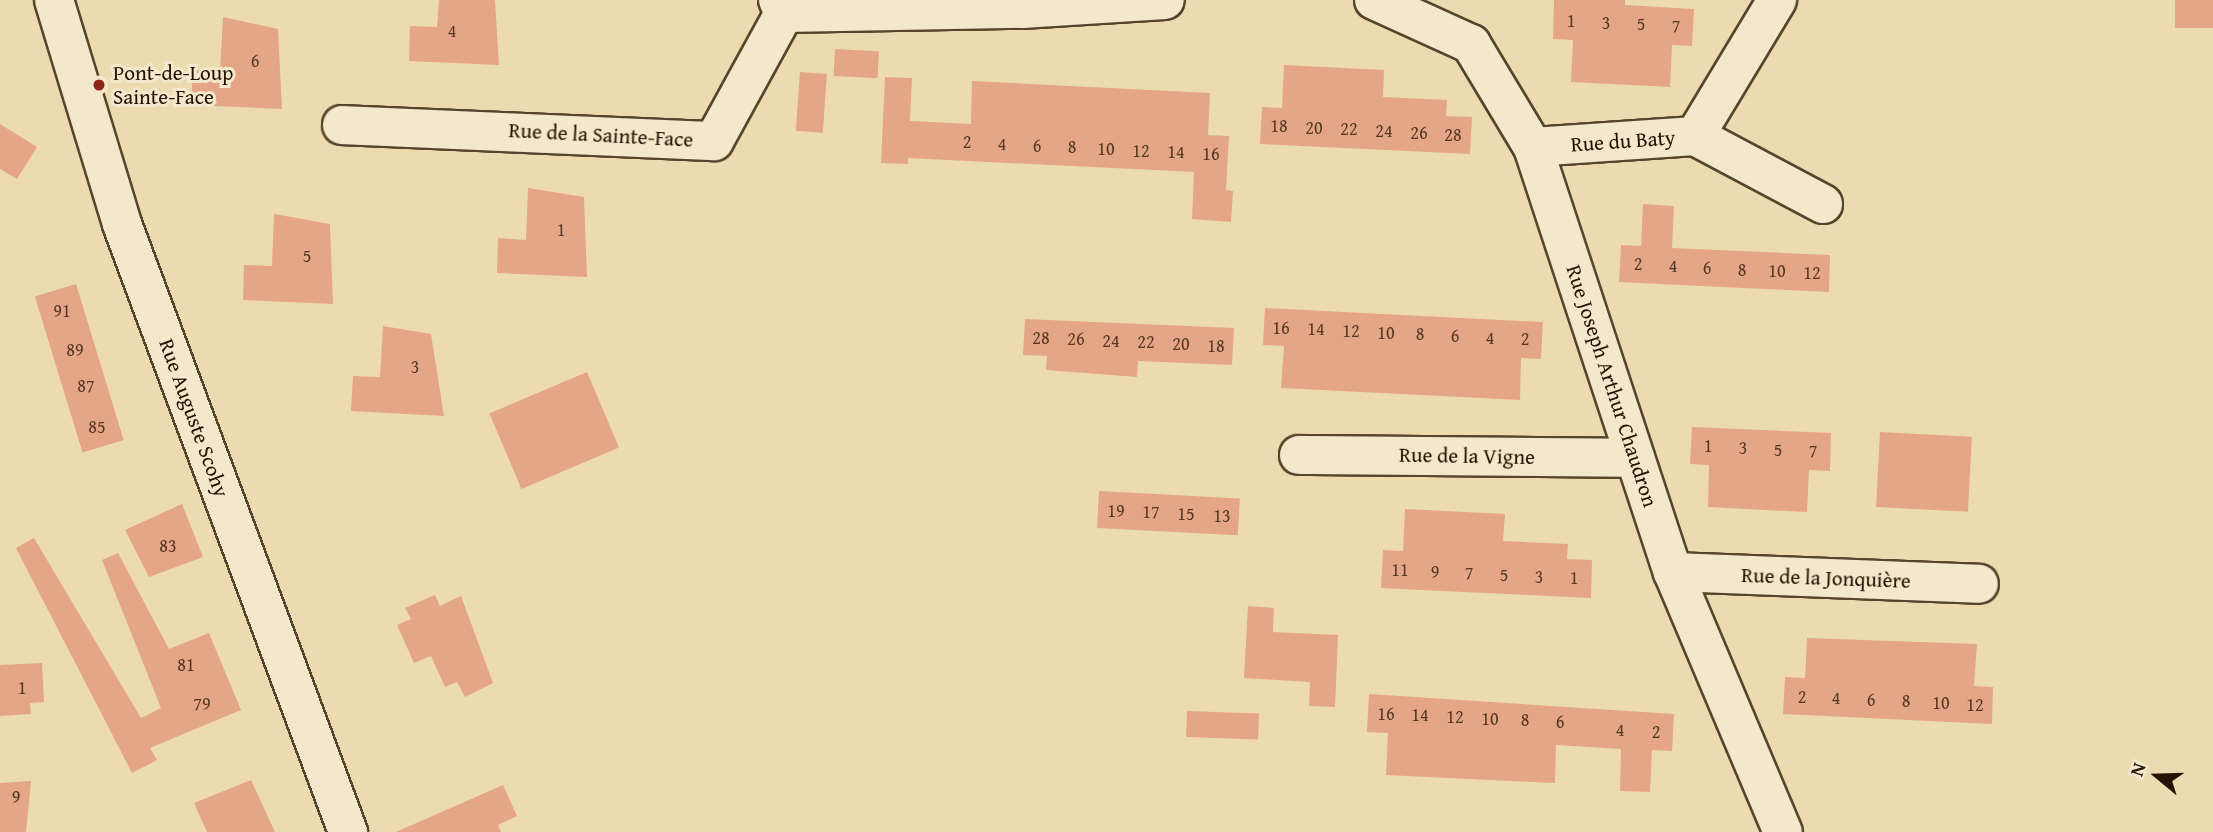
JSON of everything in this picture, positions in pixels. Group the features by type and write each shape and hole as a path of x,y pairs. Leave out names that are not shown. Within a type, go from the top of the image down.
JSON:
{"street":[{"name":"Rue Auguste Scohy","path":"54,0 122,224 348,832"},
{"path":"781,7 1022,9 1165,0"},
{"name":"Rue Joseph Arthur Chaudron","path":"1374,0 1471,44 1533,146 1673,572 1783,832"},
{"path":"1695,136 1777,0"},
{"name":"Rue de la Sainte-Face","path":"342,125 714,141 781,7"},
{"name":"Rue du Baty","path":"1533,146 1695,136 1823,204"},
{"name":"Rue de la Vigne","path":"1298,455 1635,458"},
{"name":"Rue de la Jonquière","path":"1673,572 1979,584"}],"building":[{"path":"439,0 495,0 499,65 409,61 410,26 437,27"},
{"path":"1554,0 1625,0 1625,5 1694,9 1692,46 1672,45 1670,87 1571,82 1573,40 1553,39"},
{"path":"2175,0 2213,0 2213,28 2175,28"},
{"path":"223,17 278,29 282,109 191,105 193,70 220,71"},
{"path":"835,49 879,51 878,78 834,76"},
{"path":"1284,65 1384,70 1383,97 1447,100 1446,116 1472,117 1470,154 1260,144 1262,107 1282,108"},
{"path":"800,72 827,74 823,133 796,131"},
{"path":"885,77 912,78 910,121 971,124 972,81 1210,93 1208,135 1229,136 1226,190 1233,191 1231,222 1192,219 1194,172 908,158 908,164 881,163"},
{"path":"0,124 37,147 17,179 0,169"},
{"path":"528,188 584,197 587,277 497,273 498,238 526,240"},
{"path":"1643,204 1674,206 1672,248 1830,255 1829,292 1619,282 1621,245 1641,246"},
{"path":"274,214 330,224 333,304 243,300 244,265 272,266"},
{"path":"76,284 124,440 83,452 35,297"},
{"path":"1265,308 1543,322 1541,359 1521,358 1520,400 1281,388 1284,346 1263,345"},
{"path":"1025,319 1234,328 1232,365 1138,361 1137,377 1046,370 1047,356 1023,355"},
{"path":"383,326 431,334 444,416 351,411 353,376 380,377"},
{"path":"587,372 619,447 521,489 489,413"},
{"path":"1692,427 1831,433 1830,471 1809,470 1807,512 1708,507 1709,465 1690,464"},
{"path":"1880,432 1972,437 1968,512 1876,507"},
{"path":"1099,491 1240,498 1238,535 1097,528"},
{"path":"182,504 203,557 149,577 125,530"},
{"path":"1405,509 1505,514 1503,541 1568,544 1567,559 1592,560 1591,598 1381,588 1383,550 1403,551"},
{"path":"34,538 141,718 161,708 102,560 118,553 169,649 209,633 241,710 150,748 157,760 132,773 16,548"},
{"path":"435,595 440,606 461,596 493,683 465,697 457,682 445,687 431,656 414,663 397,625 411,619 405,608"},
{"path":"1248,606 1274,608 1273,632 1338,635 1335,707 1309,706 1310,682 1244,678"},
{"path":"1807,638 1977,644 1974,686 1993,687 1992,724 1783,714 1785,677 1805,678"},
{"path":"42,663 44,702 30,703 31,714 0,716 0,665"},
{"path":"1369,694 1674,714 1672,751 1652,750 1650,792 1620,791 1621,749 1556,745 1555,783 1386,775 1388,733 1367,732"},
{"path":"1187,711 1259,714 1258,739 1186,737"},
{"path":"251,780 275,832 207,832 194,803"},
{"path":"31,781 26,832 0,832 0,783"},
{"path":"503,785 517,816 498,825 501,832 396,832"}],"place":[{"name":"Pont-de-Loup Sainte-Face","path":"99,85"}]}
